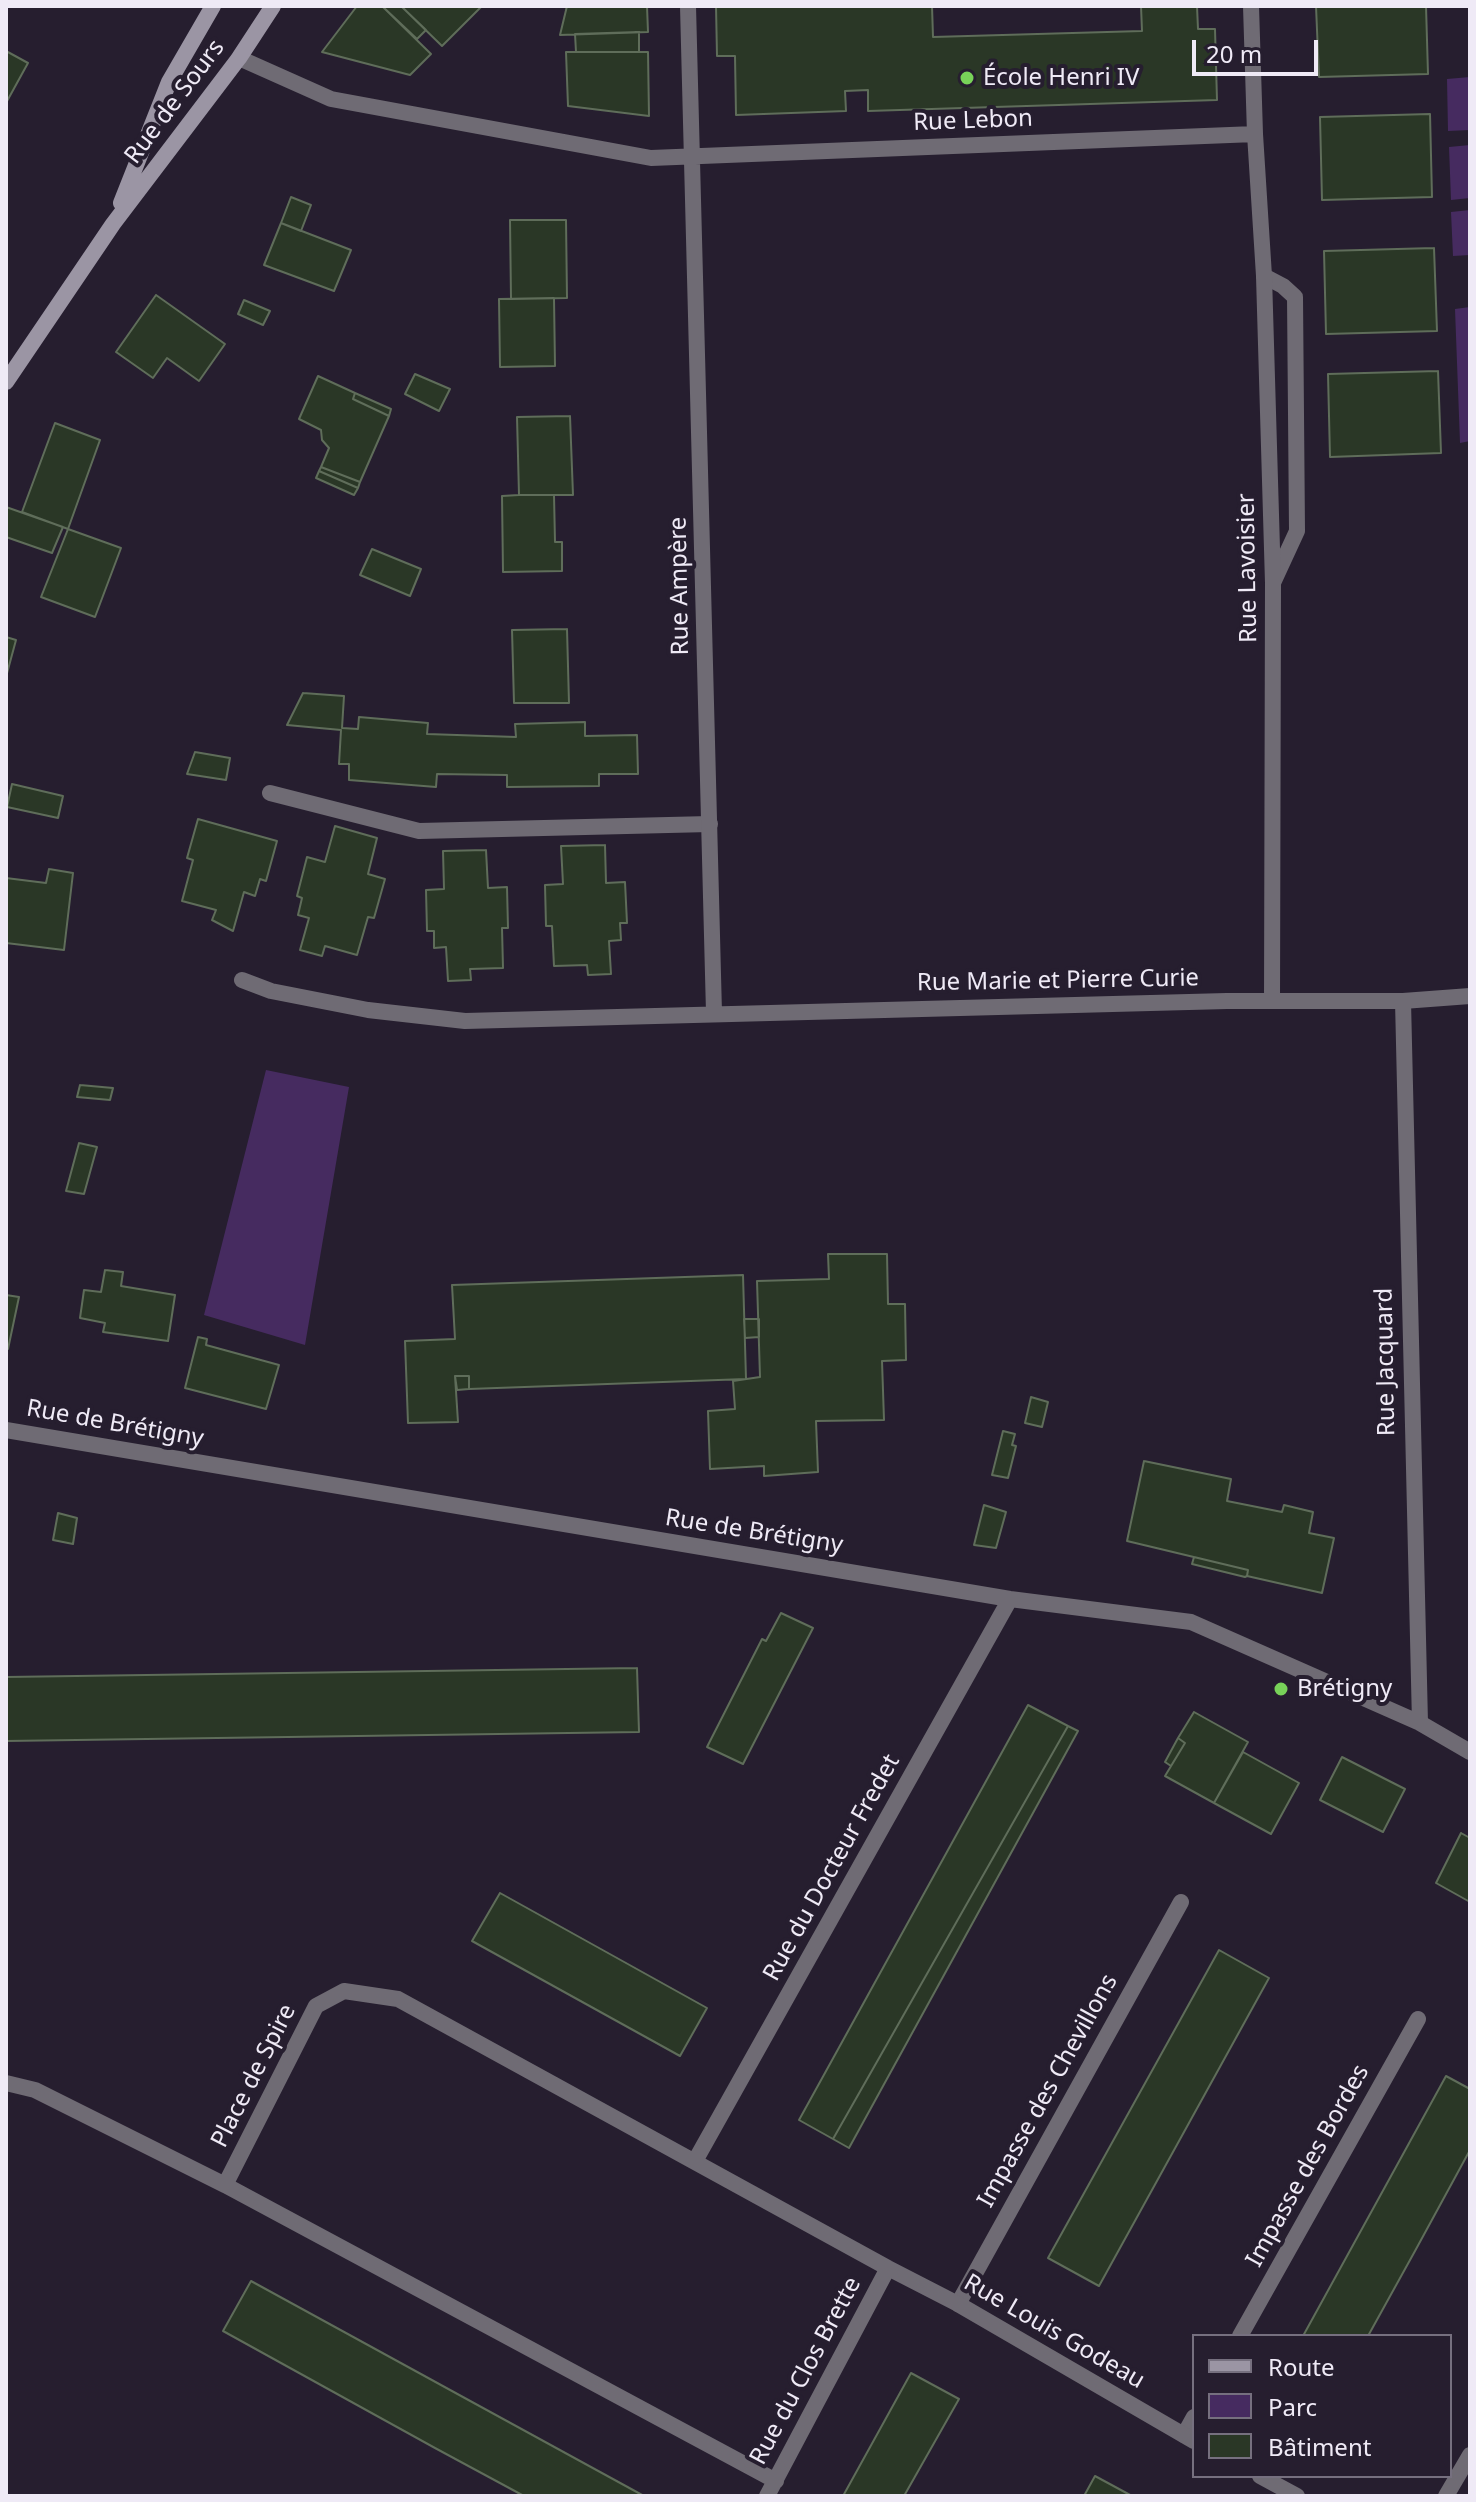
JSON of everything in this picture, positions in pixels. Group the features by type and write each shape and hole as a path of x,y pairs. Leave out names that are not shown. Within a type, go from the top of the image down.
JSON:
{"main road":[{"name":"Rue de Sours","path":"113,224 169,82 213,6"},
{"name":"Rue de Sours","path":"6,382 113,224 239,58 273,6"}],"street":[{"name":"Rue Ampère","path":"688,6 714,1013"},
{"name":"Rue Lavoisier","path":"1251,6 1264,276 1273,583 1272,1001"},
{"name":"Rue Lebon","path":"239,58 331,99 651,158 1255,134"},
{"path":"1264,276 1295,297 1297,531 1273,583"},
{"path":"270,793 419,831 710,824"},
{"name":"Rue Marie et Pierre Curie","path":"242,980 271,991 368,1010 465,1021 1272,1001 1403,1001 1470,996"},
{"name":"Rue Jacquard","path":"1403,1001 1420,1723"},
{"name":"Rue de Brétigny","path":"6,1430 1010,1599 1191,1622 1420,1723 1470,1752"},
{"name":"Rue du Docteur Fredet","path":"695,2161 1010,1599"},
{"name":"Impasse des Chevillons","path":"958,2304 1181,1902"},
{"name":"Place de Spire","path":"772,2488 225,2185 316,2006 344,1991 398,1999 888,2268"},
{"name":"Impasse des Bordes","path":"1241,2334 1418,2019"},
{"path":"6,2083 35,2090 225,2185"},
{"name":"Rue Louis Godeau","path":"888,2268 958,2304 1189,2438"},
{"name":"Rue du Clos Brette","path":"772,2488 888,2268"},
{"path":"1446,2496 1470,2455"},
{"path":"1264,2478 1297,2496"}],"green space":[{"path":"1470,77 1470,130 1448,131 1447,79"},
{"path":"1470,145 1470,198 1451,200 1449,147"},
{"path":"1470,210 1470,255 1453,256 1451,212"},
{"path":"1470,307 1470,441 1460,443 1455,309"},
{"path":"266,1070 349,1087 305,1345 204,1315"}],"building":[{"path":"357,6 382,6 431,54 410,75 322,52"},
{"path":"382,6 401,6 426,30 417,39"},
{"path":"401,6 482,6 442,46"},
{"path":"567,6 647,6 648,32 560,35"},
{"name":"École Henri IV","path":"716,6 932,6 933,37 1142,31 1141,6 1197,6 1198,29 1215,29 1217,100 868,111 868,90 845,91 846,111 736,115 735,56 717,56"},
{"path":"1316,6 1426,6 1428,74 1319,77"},
{"path":"639,32 639,52 576,52 575,34"},
{"path":"6,51 28,63 6,103"},
{"path":"566,52 648,52 649,116 568,106"},
{"path":"1430,114 1432,197 1322,200 1320,117"},
{"path":"291,197 311,205 301,231 281,223"},
{"path":"510,220 566,220 567,298 511,299"},
{"path":"281,223 351,250 334,291 264,265"},
{"path":"1434,248 1437,331 1326,334 1324,251"},
{"path":"156,295 225,344 199,381 167,358 153,378 116,352"},
{"path":"554,298 555,366 500,367 499,299"},
{"path":"244,300 270,311 263,325 238,314"},
{"path":"1438,371 1441,453 1330,457 1328,374"},
{"path":"415,374 450,389 439,411 405,394"},
{"path":"318,376 355,393 353,399 389,416 360,482 321,467 329,448 322,440 321,430 299,419"},
{"path":"355,393 391,409 389,416 353,399"},
{"path":"570,416 573,495 519,495 517,417"},
{"path":"55,423 100,440 68,529 22,512"},
{"path":"321,467 360,482 358,488 319,471"},
{"path":"319,471 358,488 354,495 316,478"},
{"path":"554,495 555,542 562,542 562,571 503,572 502,496"},
{"path":"6,507 63,527 52,553 6,537"},
{"path":"68,529 121,548 95,617 41,597"},
{"path":"372,549 421,569 410,596 360,575"},
{"path":"567,629 569,703 514,703 512,630"},
{"path":"6,637 16,640 6,677"},
{"path":"303,693 344,696 342,728 358,729 359,717 428,723 427,734 516,737 515,724 585,722 585,736 637,735 638,774 599,774 599,786 507,787 507,775 437,774 436,787 349,780 349,764 339,764 341,730 287,725"},
{"path":"195,752 230,758 226,780 187,774"},
{"path":"12,784 63,796 58,818 7,807"},
{"path":"198,819 277,841 266,881 260,879 255,896 244,892 233,931 212,920 216,910 182,901 193,860 187,858"},
{"path":"335,826 377,838 368,874 385,879 374,918 368,917 357,955 325,946 322,956 300,950 309,918 298,915 302,898 297,896 307,857 325,862"},
{"path":"605,845 606,883 625,882 627,923 620,923 621,940 609,941 611,974 588,975 587,965 554,966 552,926 546,926 545,885 563,884 561,846"},
{"path":"486,850 488,888 507,887 508,928 502,928 503,968 470,969 471,980 448,981 446,947 434,948 434,931 427,931 426,890 444,889 443,851"},
{"path":"49,869 73,873 64,950 6,943 6,878 46,883"},
{"path":"80,1085 113,1088 110,1100 77,1097"},
{"path":"79,1143 97,1147 84,1194 66,1191"},
{"path":"828,1254 887,1254 888,1304 905,1304 906,1360 882,1361 884,1420 816,1421 818,1472 764,1476 764,1466 710,1469 708,1411 735,1409 733,1381 760,1377 757,1281 829,1279"},
{"path":"105,1270 123,1272 121,1286 175,1295 168,1341 103,1332 105,1323 80,1318 84,1290 101,1292"},
{"path":"743,1275 746,1379 469,1389 469,1376 455,1376 458,1422 408,1423 405,1341 455,1339 452,1285"},
{"path":"6,1295 19,1297 8,1349 6,1348"},
{"path":"744,1319 759,1319 759,1337 745,1338"},
{"path":"198,1337 207,1339 206,1345 279,1365 266,1409 185,1388"},
{"path":"455,1376 469,1376 469,1389 457,1390"},
{"path":"1031,1397 1048,1402 1042,1427 1025,1423"},
{"path":"1003,1431 1015,1434 1012,1445 1016,1446 1008,1478 992,1475"},
{"path":"1144,1461 1231,1479 1227,1501 1282,1512 1284,1505 1313,1512 1309,1533 1334,1538 1322,1593 1247,1576 1248,1570 1127,1541"},
{"path":"984,1505 1006,1512 996,1548 974,1545"},
{"path":"58,1513 77,1518 73,1544 53,1540"},
{"path":"1194,1557 1248,1570 1247,1576 1192,1564"},
{"path":"781,1613 813,1628 743,1764 707,1747 762,1639 766,1641"},
{"path":"637,1668 639,1732 6,1741 6,1677"},
{"path":"1028,1705 1068,1726 833,2139 799,2120"},
{"path":"1194,1712 1248,1742 1214,1803 1165,1776 1185,1743 1178,1738"},
{"path":"1068,1726 1078,1731 849,2148 833,2139"},
{"path":"1178,1738 1185,1743 1171,1766 1165,1762"},
{"path":"1243,1752 1299,1783 1271,1834 1214,1803"},
{"path":"1342,1757 1405,1789 1383,1832 1320,1800"},
{"path":"1461,1833 1470,1838 1470,1902 1436,1883"},
{"path":"500,1893 707,2008 680,2056 472,1941"},
{"path":"1219,1950 1269,1978 1099,2286 1048,2258"},
{"path":"1446,2076 1470,2089 1470,2150 1369,2334 1304,2334"},
{"path":"251,2281 644,2496 524,2496 435,2448 223,2331"},
{"path":"911,2373 959,2399 904,2496 843,2496"},
{"path":"1095,2476 1132,2496 1084,2496"}],"place":[{"name":"École Henri IV","path":"967,78"},
{"name":"Brétigny","path":"1281,1689"}]}
